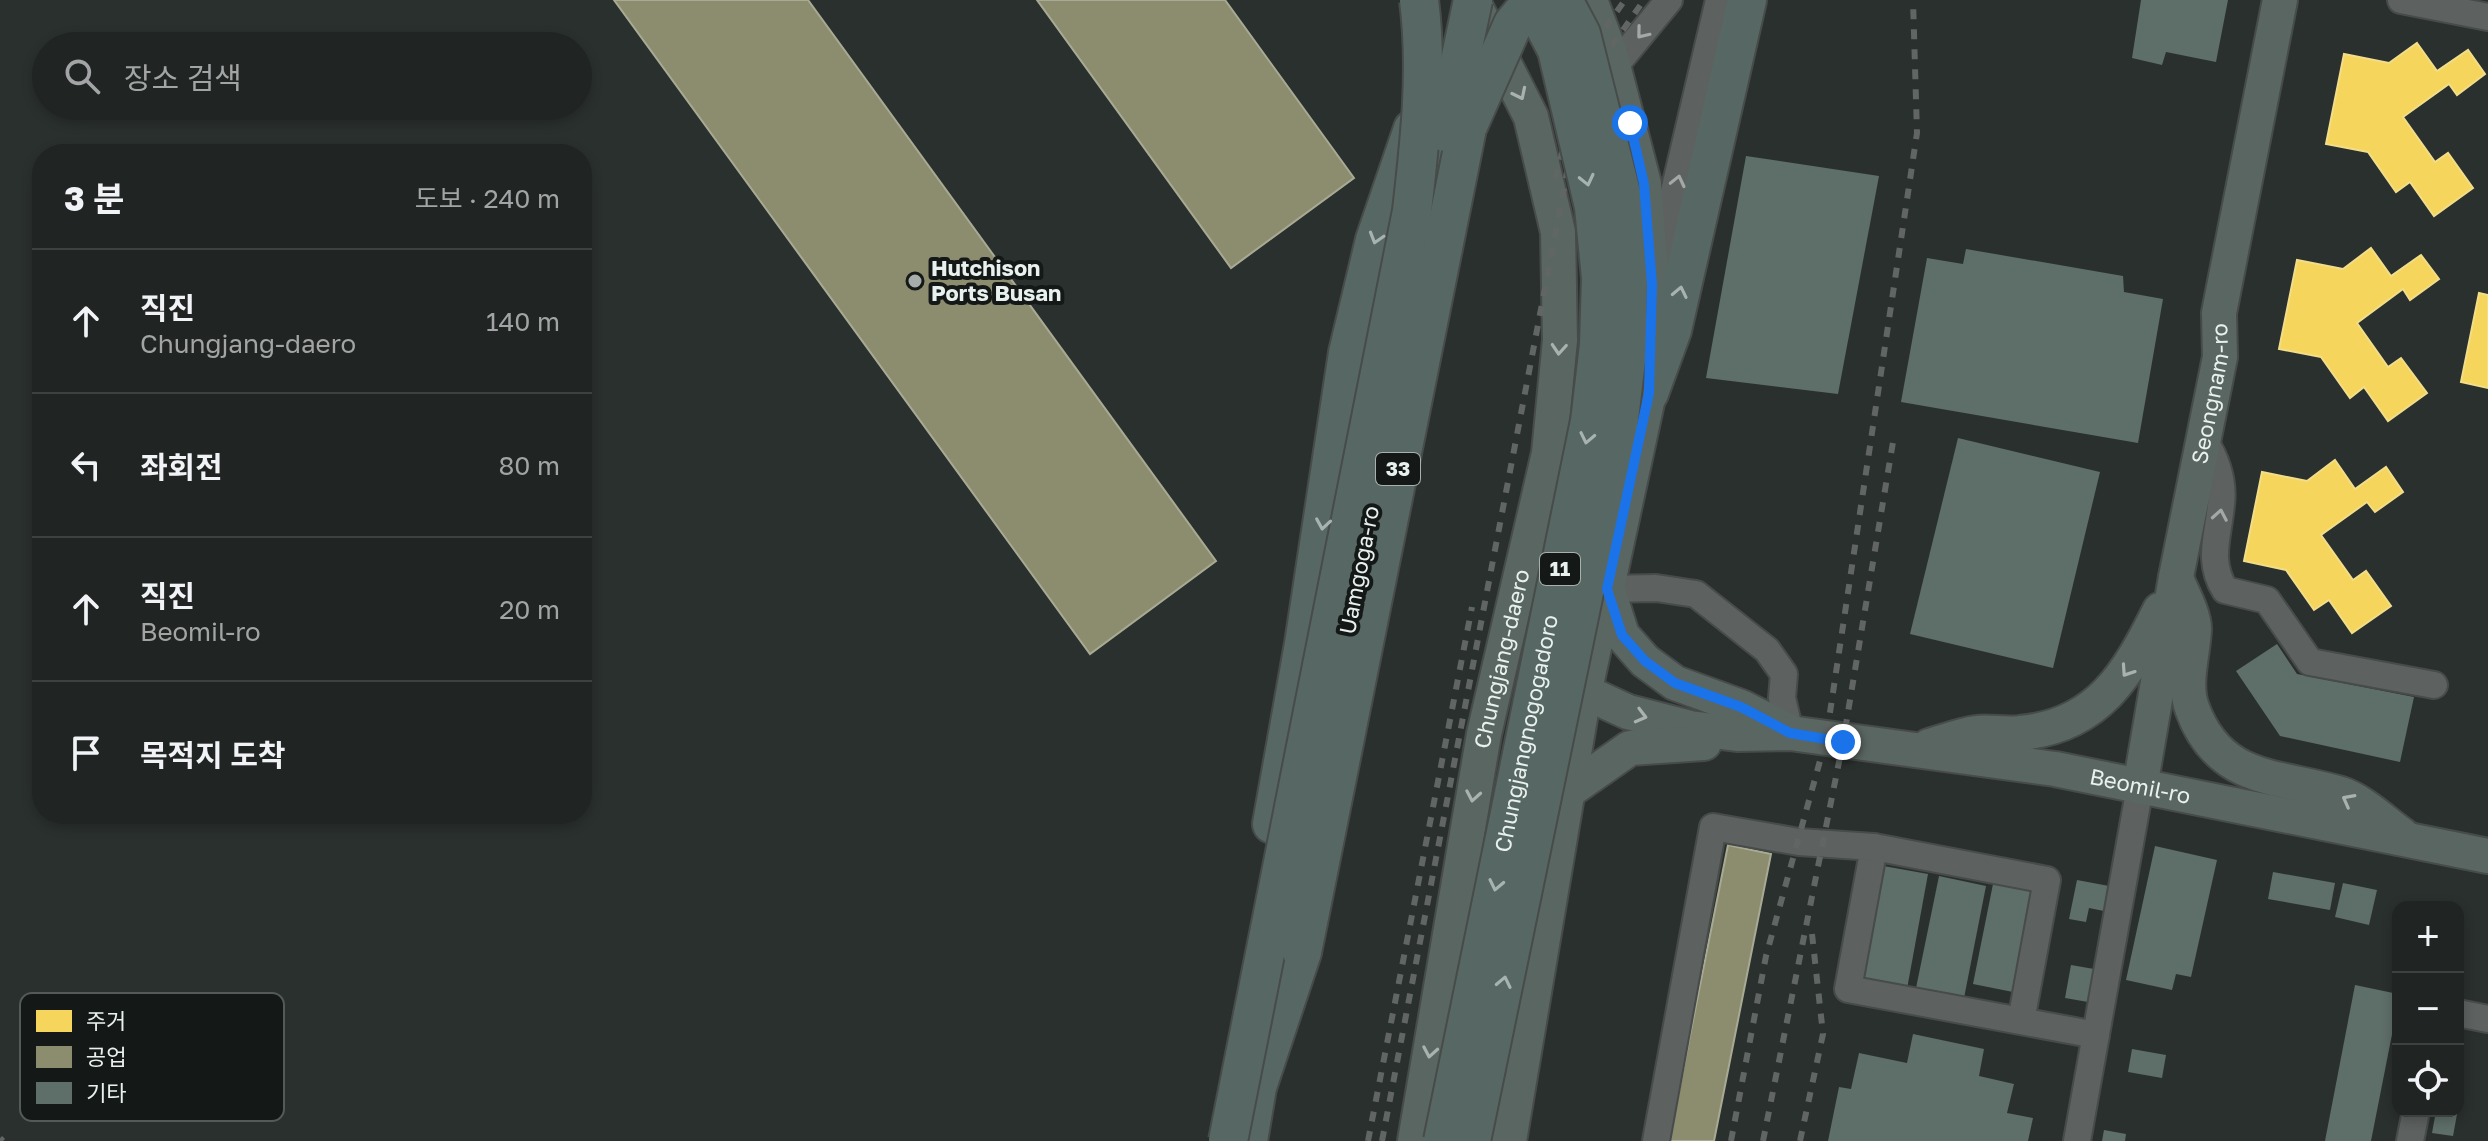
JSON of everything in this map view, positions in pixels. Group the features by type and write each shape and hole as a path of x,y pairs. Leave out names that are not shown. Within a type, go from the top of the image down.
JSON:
{"highway":[{"path":"1249,1084 1251,943 1360,296 1375,240 1412,134 1426,55 1419,0"},
{"name":"Uamgoga-ro","path":"1248,1141 1249,1084 1412,211 1420,144 1424,39 1419,0"},
{"name":"Uamgoga-ro","path":"1228,1141 1249,1084 1472,0"},
{"name":"33","path":"1249,1084 1302,952 1467,128 1513,24 1532,0"},
{"name":"Chungjangnogogadoro","path":"1443,1141 1590,421 1599,345 1601,278 1594,207 1557,50 1532,0"},
{"name":"Chungjangnogogadoro","path":"1471,1141 1618,427 1627,352 1628,278 1622,197 1581,34 1563,0"},
{"path":"1649,393 1672,330 1734,11"}],"main road":[{"name":"Chungjang-daero","path":"1415,1141 1484,734 1549,453 1560,340 1558,232 1531,117 1472,0"},
{"path":"1509,1141 1584,694 1649,393 1652,284 1644,184 1614,67 1590,0"},
{"name":"Seongnam-ro","path":"2140,787 2176,577 2220,357 2219,313 2280,0"},
{"path":"2176,577 2194,626 2189,663 2190,704 2201,730 2218,752 2258,776 2344,795 2413,842"},
{"path":"1916,750 1977,732 2018,734 2050,728 2100,701 2131,666 2176,577"},
{"path":"1607,589 1622,635 1645,661 1675,683 1741,707 1790,733"},
{"path":"1511,627 1532,658 1557,679 1628,712 1674,724 1737,734 1790,733"},
{"path":"1484,734 1522,722 1539,722 1569,733 1576,743"},
{"name":"Beomil-ro","path":"1790,733 2078,773 2488,856"},
{"path":"1567,792 1630,748 1698,745 1737,734"}],"street":[{"path":"1614,67 1669,0"},
{"path":"2401,0 2484,11"},
{"path":"1652,284 1734,11"},
{"path":"2204,440 2217,461 2222,501 2213,555 2216,575 2225,590 2267,600 2310,662 2434,685"},
{"path":"1607,589 1656,588 1696,594 1767,650 1784,674 1782,698 1790,733"},
{"path":"2194,626 2206,603 2225,590"},
{"path":"2077,1141 2140,787"},
{"path":"1656,1141 1713,827 1799,842 1874,847 2047,880 2021,1021"},
{"path":"1874,847 1848,989 2096,1035"},
{"path":"2464,1014 2488,1019"},
{"path":"2410,1141 2415,1117"}],"building: 주거":[{"path":"2417,43 2437,71 2468,50 2485,74 2457,95 2449,84 2403,117 2435,162 2448,153 2473,188 2434,216 2410,182 2396,192 2368,152 2326,144 2344,54 2389,63"},
{"path":"2371,248 2391,276 2421,255 2439,279 2410,300 2403,289 2357,323 2388,367 2401,358 2427,393 2388,421 2364,387 2350,398 2321,357 2279,349 2297,260 2343,269"},
{"path":"2479,293 2488,295 2488,388 2461,382"},
{"path":"2335,460 2355,489 2386,467 2403,492 2375,512 2367,502 2321,535 2353,580 2366,571 2391,606 2352,633 2329,600 2314,610 2286,570 2244,561 2262,472 2307,481"}],"building: 공업":[{"name":"Hutchison Ports Busan","path":"614,0 808,0 1216,561 1090,654"},
{"path":"1037,0 1225,0 1354,178 1231,268"},
{"path":"1728,845 1771,854 1714,1141 1669,1141"}],"building: 기타":[{"path":"2141,0 2228,0 2216,62 2166,52 2162,65 2132,58"},
{"path":"1746,156 1879,176 1838,394 1706,378"},
{"path":"1966,249 2123,276 2124,292 2163,299 2138,443 1901,402 1927,258 1963,264"},
{"path":"1958,438 2100,472 2053,668 1910,634"},
{"path":"2277,644 2297,674 2414,697 2400,762 2280,736 2236,671"},
{"path":"2155,846 2217,860 2191,977 2176,974 2172,990 2126,980"},
{"path":"1878,865 1928,874 1907,989 1857,980"},
{"path":"2273,872 2335,883 2330,910 2268,899"},
{"path":"1939,876 1986,886 1964,998 1916,988"},
{"path":"2077,880 2109,886 2104,911 2089,908 2086,922 2069,919"},
{"path":"2343,883 2377,890 2369,925 2335,917"},
{"path":"1993,884 2038,893 2018,993 1973,984"},
{"path":"2071,965 2094,969 2088,1002 2065,998"},
{"path":"2355,985 2392,993 2392,1034 2371,1141 2325,1141"},
{"path":"1913,1034 1984,1049 1979,1076 2014,1084 2007,1113 2033,1118 2028,1141 1828,1141 1839,1087 1851,1089 1859,1053 1907,1063"},
{"path":"2132,1049 2166,1055 2162,1078 2128,1072"},
{"path":"2435,1117 2456,1117 2453,1136 2432,1133"},
{"path":"2104,1130 2126,1134 2125,1141 2102,1141"}],"railway":[{"path":"1591,65 1603,31 1625,0"},
{"path":"1382,1141 1567,173 1609,50 1644,0"},
{"path":"1731,1141 1766,956 1826,739 1917,133 1913,0"},
{"path":"1555,179 1572,117"},
{"path":"1763,1141 1843,742 1894,436"},
{"path":"1368,1141 1472,607"},
{"path":"1800,1141 1823,1034 1812,934"},
{"path":"0,1138 3,1141"}],"place":[{"name":"Hutchison Ports Busan","path":"915,281"}],"route":[{"path":"1630,123 1644,184 1652,284 1649,393 1607,589 1622,635 1645,661 1675,683 1741,707 1790,733 1843,742"}]}
